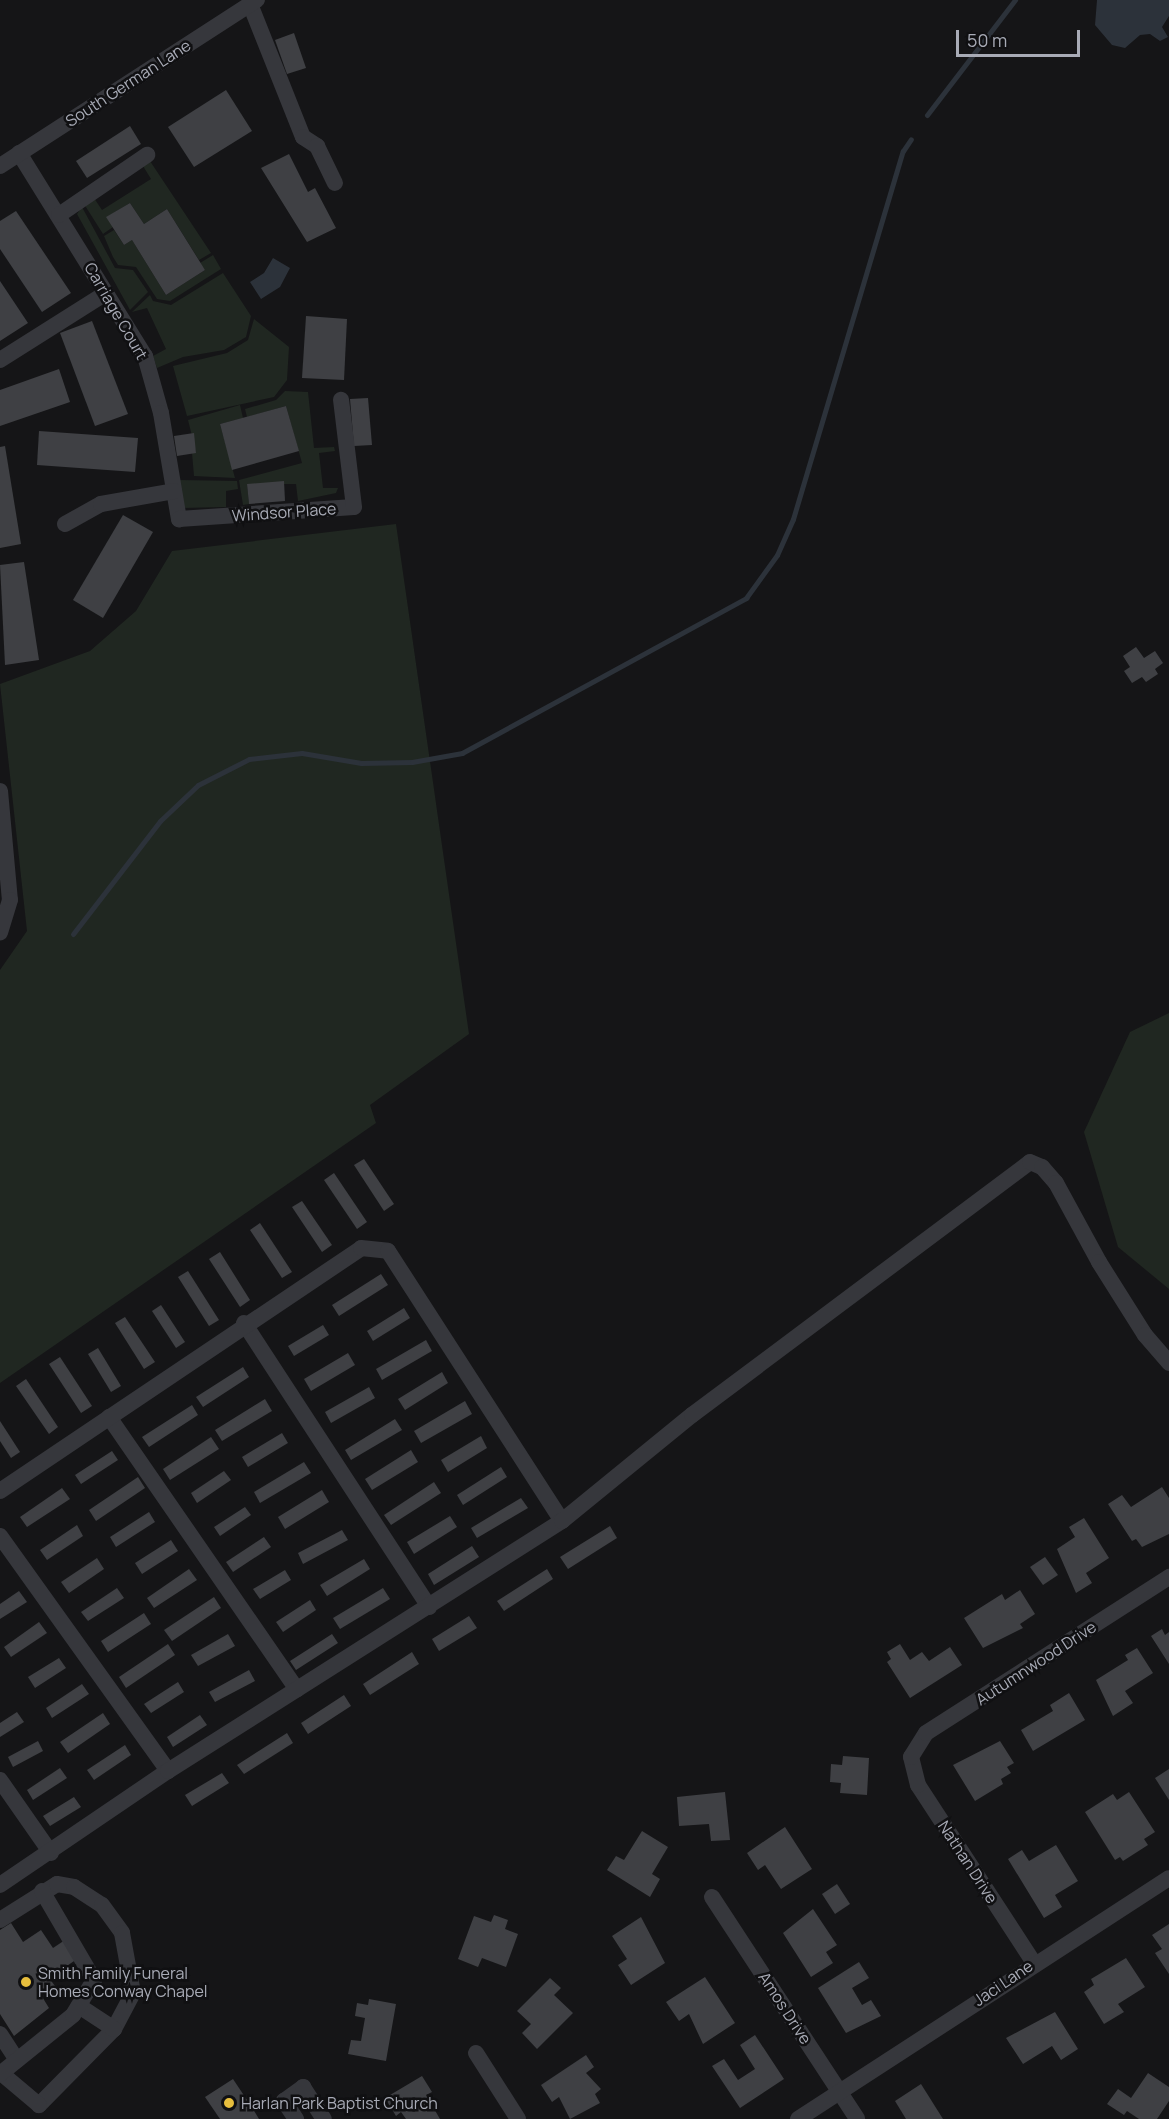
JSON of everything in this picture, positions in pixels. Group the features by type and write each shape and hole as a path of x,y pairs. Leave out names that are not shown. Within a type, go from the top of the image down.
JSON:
{"street":[{"name":"South German Lane","path":"0,166 254,2"},
{"path":"254,2 303,137 317,146 334,183"},
{"name":"Carriage Court","path":"19,153 145,356 162,413 179,519"},
{"path":"59,215 147,155"},
{"path":"0,360 106,293"},
{"name":"Windsor Place","path":"179,519 354,507 341,400"},
{"path":"65,524 101,504 174,491"},
{"path":"0,791 10,900 0,932"},
{"path":"0,1885 51,1853 168,1771 562,1521 692,1415 1030,1162 1042,1167 1056,1183 1110,1280 1169,1363"},
{"path":"0,1491 244,1323 361,1248 388,1251 562,1521"},
{"path":"244,1323 429,1607"},
{"path":"109,1417 297,1690"},
{"path":"0,1536 168,1771"},
{"name":"Autumnwood Drive","path":"911,1757 926,1733 1169,1577"},
{"name":"Nathan Drive","path":"911,1757 918,1785 1034,1963"},
{"path":"0,1780 51,1853"},
{"name":"Jaci Lane","path":"798,2119 1034,1963 1169,1878"},
{"path":"0,1920 42,1891 57,1884 74,1887 102,1905 122,1933 133,1993 114,2029 39,2105 0,2074 79,2006 94,1980 42,1891"},
{"name":"Amos Drive","path":"712,1897 857,2119"},
{"path":"79,2006 114,2029"},
{"path":"0,2034 17,2060"},
{"path":"476,2053 518,2119"},
{"path":"297,2119 284,2101 303,2087 324,2119"}],"shaded area":[{"path":"1097,0 1169,0 1169,16 1162,27 1168,37 1160,41 1150,34 1140,35 1125,48 1112,45 1095,25"},
{"path":"150,161 211,253 199,260 167,209 144,224 130,203 107,217 113,227 103,234 84,204 94,198 102,210 151,179 143,166"},
{"path":"82,207 115,268 133,270 148,292 130,310 77,214"},
{"path":"114,230 124,245 132,240 166,295 205,270 200,263 213,255 221,269 170,301 157,299 136,267 118,265 113,257 104,236"},
{"path":"273,258 290,268 280,287 261,299 250,282 264,273"},
{"path":"223,273 251,316 246,337 224,350 183,357 157,368 153,356 166,349 147,308 132,312 150,295 153,301 171,305"},
{"path":"254,319 289,347 287,380 274,397 187,416 173,366 227,353 248,340"},
{"path":"285,391 308,392 314,448 334,447 335,451 319,453 323,488 338,488 336,493 298,501 296,484 247,484 249,504 243,505 239,480 302,463 286,406 247,417 245,409 276,400"},
{"path":"240,405 243,418 220,424 235,478 194,476 192,453 196,452 188,420"},
{"path":"179,480 237,481 238,489 226,491 226,507 182,508"},
{"path":"396,524 469,1034 370,1105 376,1123 0,1383 0,970 27,931 0,684 90,651 136,611 172,551"},
{"path":"1169,1013 1169,1289 1118,1247 1084,1132 1130,1032"}],"building":[{"path":"294,33 306,68 287,74 275,40"},
{"path":"226,90 252,131 194,167 168,127"},
{"path":"130,126 141,144 87,178 76,161"},
{"path":"289,154 308,192 315,188 336,228 307,242 261,168"},
{"path":"130,203 144,224 167,209 205,270 166,295 132,240 124,245 106,217"},
{"path":"16,211 71,293 42,312 0,249 0,221"},
{"path":"0,281 28,323 0,341"},
{"path":"306,316 347,319 344,380 302,378"},
{"path":"92,321 128,414 95,426 60,333"},
{"path":"59,369 70,402 0,426 0,390"},
{"path":"368,398 372,445 354,446 350,399"},
{"path":"286,406 299,451 232,470 220,424"},
{"path":"39,431 138,438 135,472 37,465"},
{"path":"194,433 196,453 177,456 174,436"},
{"path":"5,446 21,544 0,548 0,447"},
{"path":"284,481 285,501 249,504 247,484"},
{"path":"123,515 153,532 103,618 73,600"},
{"path":"24,562 39,660 5,665 0,565"},
{"path":"1136,647 1144,658 1155,651 1163,663 1155,669 1158,674 1146,682 1142,677 1132,683 1124,671 1130,667 1123,656"},
{"path":"364,1159 394,1204 384,1211 354,1165"},
{"path":"334,1173 367,1222 357,1229 324,1180"},
{"path":"302,1201 332,1245 322,1252 292,1207"},
{"path":"260,1223 292,1272 282,1278 250,1230"},
{"path":"220,1252 250,1300 240,1307 209,1259"},
{"path":"188,1271 219,1320 209,1326 178,1277"},
{"path":"381,1274 388,1285 339,1316 332,1305"},
{"path":"161,1305 185,1342 176,1348 152,1311"},
{"path":"404,1308 410,1318 373,1341 367,1331"},
{"path":"125,1317 155,1362 144,1369 115,1323"},
{"path":"323,1325 329,1335 294,1356 288,1346"},
{"path":"426,1340 432,1351 382,1380 376,1369"},
{"path":"98,1348 121,1386 111,1392 88,1354"},
{"path":"348,1353 355,1365 311,1391 304,1379"},
{"path":"60,1357 92,1406 81,1413 49,1364"},
{"path":"243,1367 249,1377 203,1407 196,1397"},
{"path":"442,1372 448,1383 405,1410 398,1399"},
{"path":"26,1379 58,1427 49,1434 16,1386"},
{"path":"369,1387 375,1398 331,1423 325,1412"},
{"path":"265,1399 272,1411 222,1441 215,1430"},
{"path":"465,1401 472,1414 421,1443 414,1431"},
{"path":"192,1405 198,1415 149,1447 142,1437"},
{"path":"395,1419 402,1430 351,1460 345,1450"},
{"path":"0,1421 20,1452 11,1458 0,1441"},
{"path":"282,1433 288,1443 248,1467 242,1457"},
{"path":"481,1436 487,1448 448,1472 441,1460"},
{"path":"211,1437 219,1449 170,1480 163,1469"},
{"path":"411,1450 418,1462 372,1490 365,1479"},
{"path":"112,1451 118,1460 81,1484 75,1475"},
{"path":"304,1462 311,1473 260,1503 254,1492"},
{"path":"501,1467 507,1477 463,1505 457,1495"},
{"path":"224,1471 231,1480 197,1503 191,1493"},
{"path":"138,1477 145,1488 96,1521 89,1510"},
{"path":"434,1482 441,1493 391,1525 384,1515"},
{"path":"1162,1487 1169,1498 1169,1534 1142,1547 1136,1539 1132,1541 1108,1504 1122,1495 1131,1507"},
{"path":"62,1488 70,1499 27,1527 20,1517"},
{"path":"322,1490 329,1502 285,1529 278,1517"},
{"path":"521,1498 528,1508 477,1538 471,1528"},
{"path":"245,1507 251,1515 220,1536 214,1527"},
{"path":"149,1512 155,1522 116,1547 110,1537"},
{"path":"450,1516 457,1527 414,1554 407,1542"},
{"path":"1084,1518 1109,1558 1086,1573 1092,1583 1076,1593 1057,1549 1075,1537 1069,1527"},
{"path":"77,1525 83,1536 47,1560 40,1550"},
{"path":"610,1526 617,1538 568,1569 560,1557"},
{"path":"342,1530 348,1540 303,1564 298,1553"},
{"path":"264,1537 271,1547 233,1572 226,1562"},
{"path":"171,1540 178,1551 142,1574 135,1563"},
{"path":"472,1546 479,1557 434,1585 428,1574"},
{"path":"1045,1557 1058,1575 1043,1585 1030,1567"},
{"path":"97,1558 104,1569 69,1593 61,1582"},
{"path":"364,1559 370,1569 327,1596 320,1585"},
{"path":"189,1569 197,1580 154,1608 147,1598"},
{"path":"547,1569 553,1579 504,1611 497,1601"},
{"path":"285,1570 291,1580 260,1599 253,1589"},
{"path":"117,1588 124,1598 88,1621 81,1612"},
{"path":"383,1588 390,1599 340,1629 333,1618"},
{"path":"1020,1590 1035,1614 1020,1624 1023,1628 983,1648 964,1618 1002,1594 1005,1600"},
{"path":"19,1591 27,1602 0,1619 0,1604"},
{"path":"214,1597 221,1608 172,1641 164,1630"},
{"path":"310,1600 316,1610 283,1632 276,1622"},
{"path":"144,1613 151,1624 108,1652 101,1641"},
{"path":"469,1616 477,1628 439,1651 432,1639"},
{"path":"39,1622 47,1633 11,1657 4,1647"},
{"path":"1162,1629 1165,1635 1169,1632 1169,1664 1151,1636"},
{"path":"228,1634 235,1646 198,1666 191,1655"},
{"path":"332,1634 338,1643 296,1670 290,1661"},
{"path":"168,1644 175,1655 126,1688 119,1677"},
{"path":"900,1644 910,1660 922,1652 929,1661 950,1647 962,1665 910,1698 887,1662 891,1659 887,1652"},
{"path":"1137,1648 1153,1673 1125,1691 1133,1703 1113,1716 1096,1680 1128,1660 1125,1655"},
{"path":"412,1652 419,1664 370,1695 363,1684"},
{"path":"59,1658 66,1668 35,1688 28,1677"},
{"path":"249,1670 255,1681 215,1702 209,1692"},
{"path":"178,1682 184,1692 151,1713 144,1704"},
{"path":"82,1684 89,1694 52,1718 46,1708"},
{"path":"1069,1693 1085,1720 1033,1751 1021,1730 1053,1711 1050,1705"},
{"path":"344,1695 351,1706 308,1734 301,1723"},
{"path":"17,1712 24,1722 0,1737 0,1723"},
{"path":"103,1713 110,1724 68,1753 60,1742"},
{"path":"200,1715 207,1725 173,1747 167,1737"},
{"path":"287,1733 293,1743 244,1774 237,1765"},
{"path":"38,1741 43,1751 13,1767 8,1757"},
{"path":"1000,1741 1014,1763 1007,1767 1011,1773 1001,1779 1003,1784 975,1801 953,1765"},
{"path":"125,1745 131,1755 94,1780 87,1770"},
{"path":"843,1756 869,1758 867,1795 840,1793 841,1783 830,1782 831,1764 842,1765"},
{"path":"60,1768 67,1778 33,1800 27,1790"},
{"path":"1169,1769 1169,1800 1155,1778"},
{"path":"222,1773 229,1783 192,1806 185,1795"},
{"path":"725,1792 730,1840 711,1841 709,1824 679,1826 677,1797"},
{"path":"1129,1792 1155,1832 1144,1839 1148,1845 1123,1861 1120,1857 1115,1860 1085,1812 1113,1794 1117,1800"},
{"path":"74,1797 81,1807 50,1826 43,1816"},
{"path":"785,1827 812,1869 781,1889 765,1865 758,1870 747,1853"},
{"path":"642,1831 668,1847 652,1874 660,1879 650,1897 607,1870 616,1856 624,1860"},
{"path":"1056,1845 1078,1881 1055,1895 1062,1907 1044,1918 1008,1859 1022,1850 1029,1861"},
{"path":"837,1884 850,1904 835,1914 822,1894"},
{"path":"813,1909 837,1945 826,1952 833,1963 811,1977 783,1933"},
{"path":"494,1915 508,1920 505,1929 518,1934 506,1967 482,1958 478,1967 458,1959 474,1916 491,1922"},
{"path":"641,1917 665,1963 631,1985 618,1965 627,1959 612,1936"},
{"name":"Smith Family Funeral Homes Conway Chapel","path":"11,1923 23,1942 41,1930 53,1948 65,1940 77,1959 49,1978 55,1986 41,1995 49,2008 14,2036 0,2014 0,1930"},
{"path":"1169,1924 1169,1974 1155,1953 1162,1949 1152,1935"},
{"path":"1126,1958 1145,1987 1118,2004 1124,2012 1104,2024 1084,1992 1094,1985 1091,1979"},
{"path":"859,1962 869,1978 852,1988 862,2005 871,2000 881,2016 846,2033 818,1988"},
{"path":"705,1977 735,2023 703,2044 689,2014 679,2021 666,2002"},
{"path":"550,1978 561,1988 554,1995 573,2013 537,2049 522,2033 531,2024 517,2011"},
{"path":"369,1999 396,2004 386,2061 348,2054 351,2040 361,2041 365,2018 355,2016 357,2003 368,2005"},
{"path":"1055,2012 1078,2049 1061,2060 1052,2046 1023,2064 1006,2038"},
{"path":"755,2035 784,2079 740,2108 712,2066 724,2059 738,2080 755,2069 740,2045"},
{"path":"586,2055 594,2067 586,2073 601,2089 595,2094 600,2103 570,2119 559,2097 552,2102 541,2085"},
{"path":"1148,2073 1169,2087 1169,2101 1157,2119 1139,2119 1127,2111 1124,2115 1107,2104 1118,2089 1131,2098"},
{"path":"422,2076 432,2092 426,2095 440,2119 406,2119 401,2112 396,2116 385,2098"},
{"name":"Harlan Park Baptist Church","path":"233,2079 259,2119 220,2119 205,2097"},
{"path":"921,2084 943,2119 906,2119 895,2101"}],"waterway":[{"path":"927,115 1015,0"},
{"path":"73,934 160,821 198,785 249,759 302,753 361,763 412,762 462,753 746,598 777,555 793,519 903,151 911,139"}],"place":[{"name":"Smith Family Funeral Homes Conway Chapel","path":"26,1982"},
{"name":"Harlan Park Baptist Church","path":"229,2103"}]}
